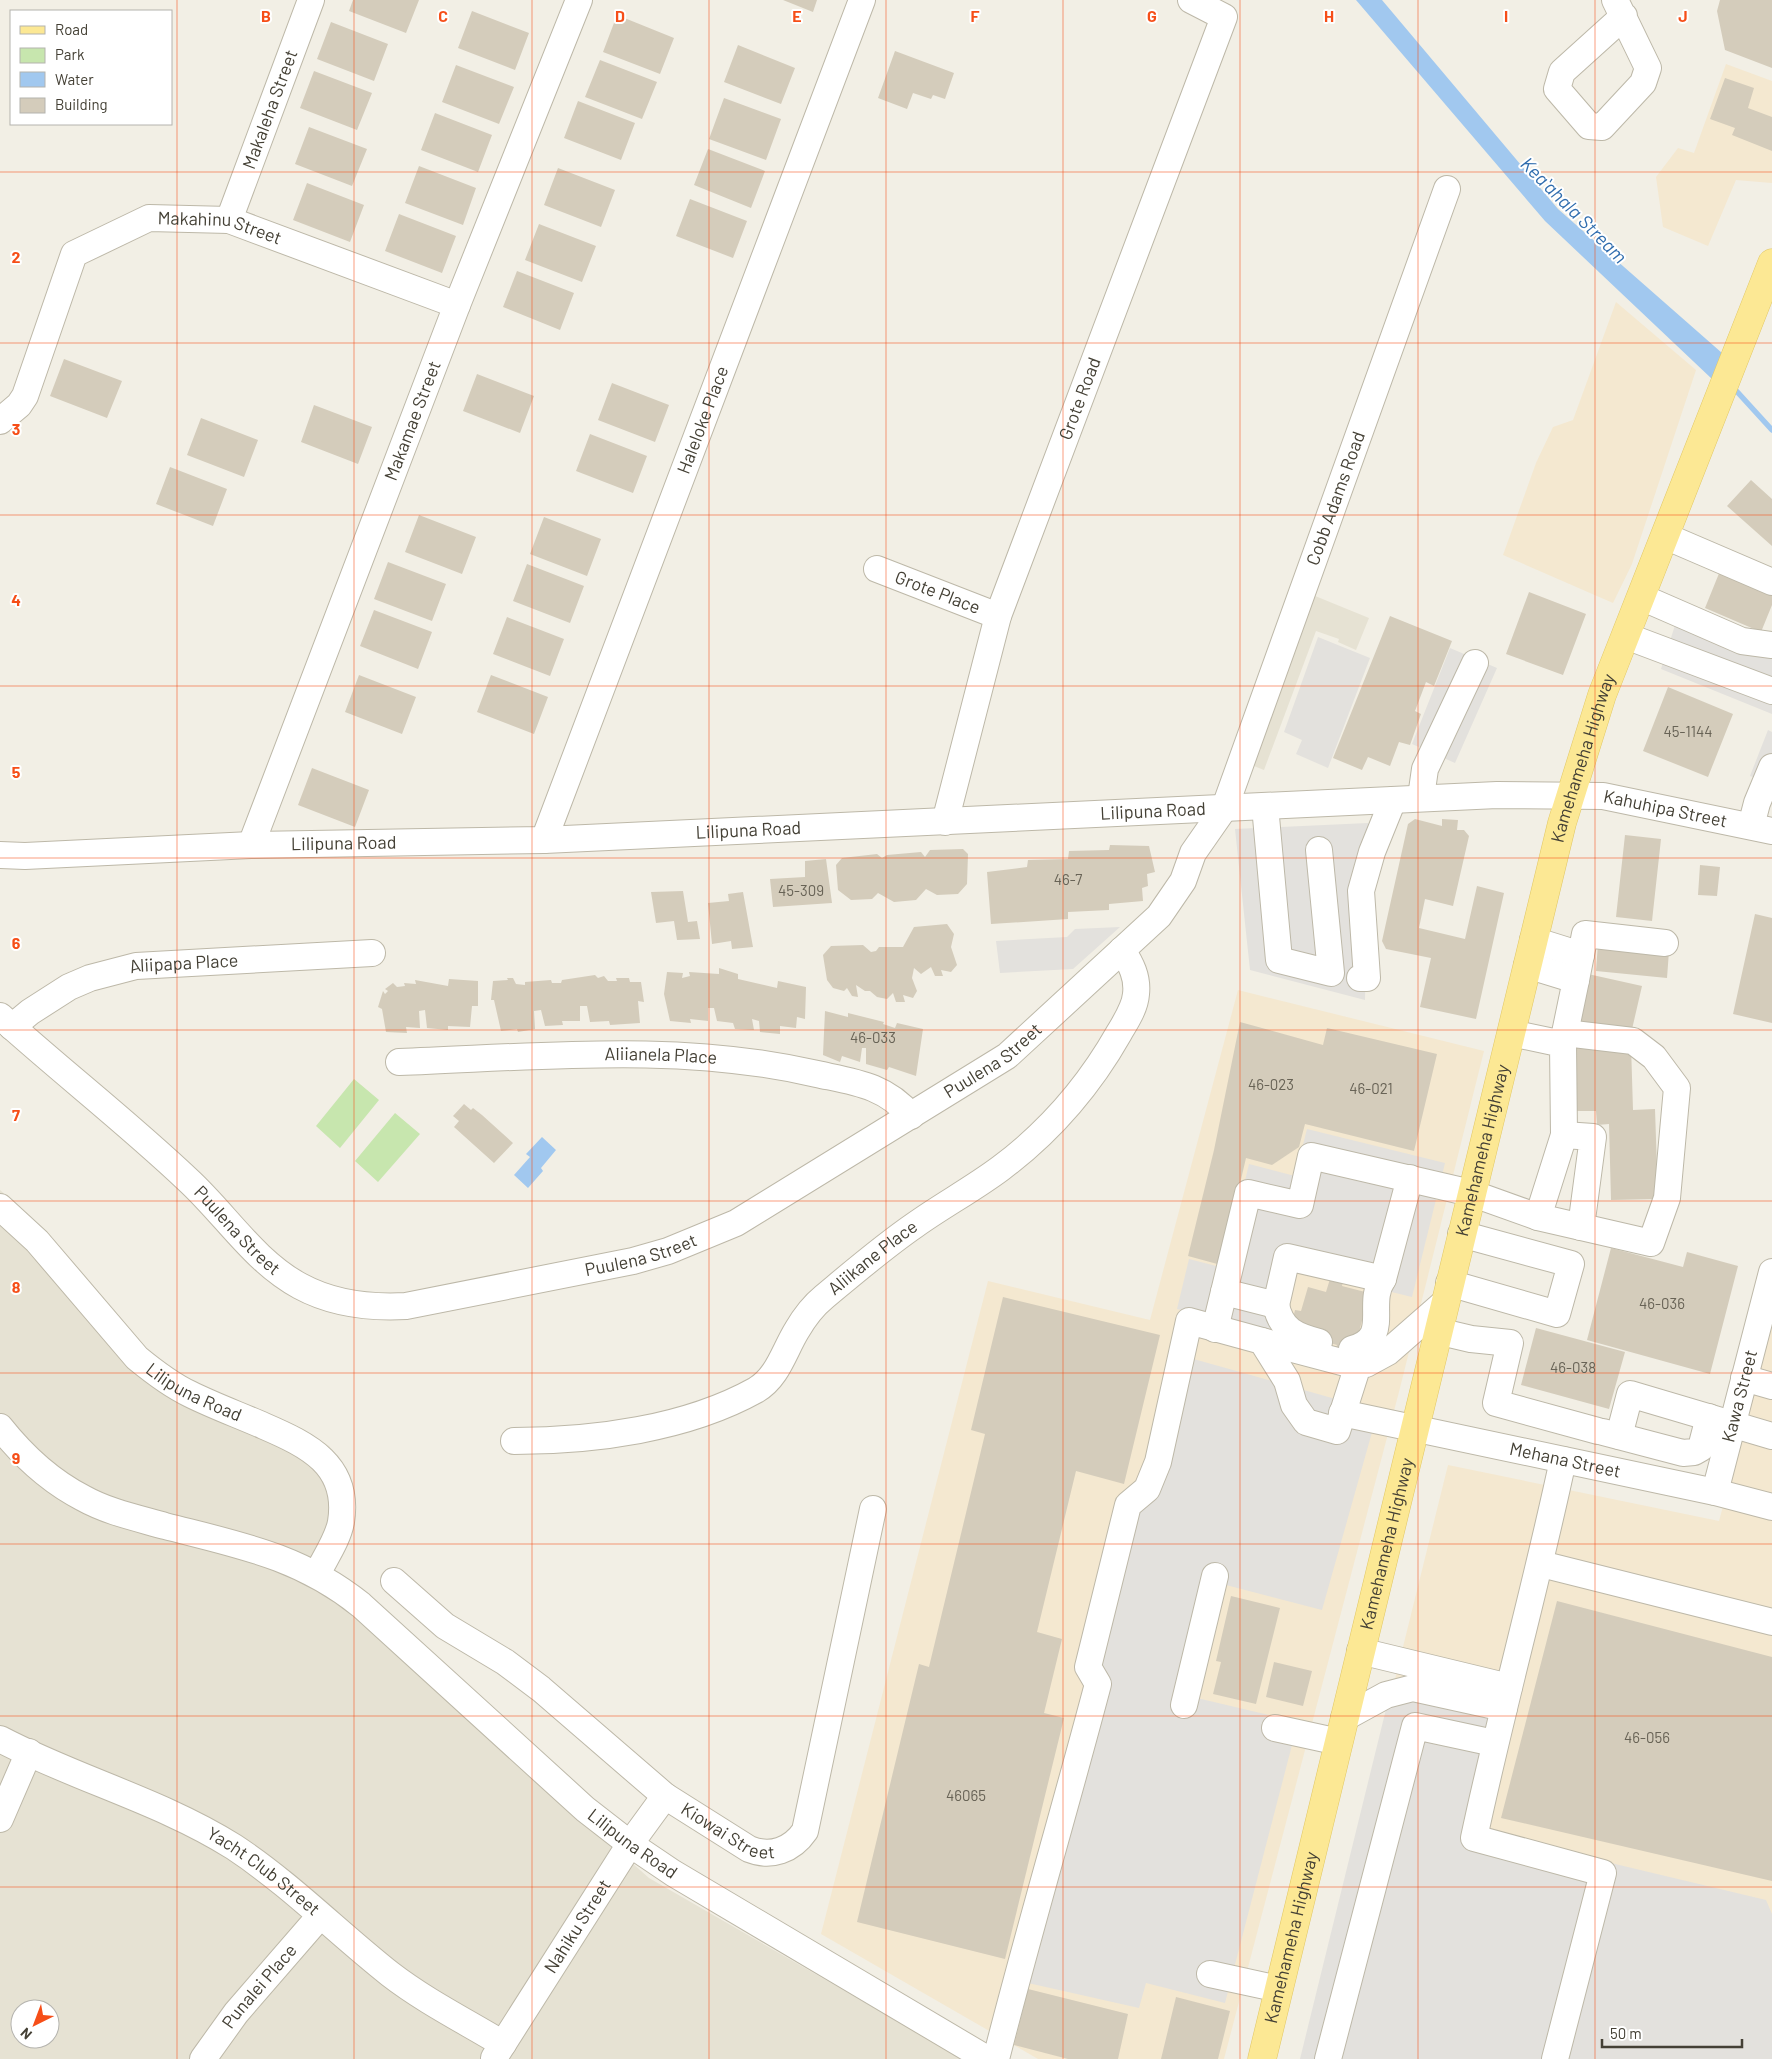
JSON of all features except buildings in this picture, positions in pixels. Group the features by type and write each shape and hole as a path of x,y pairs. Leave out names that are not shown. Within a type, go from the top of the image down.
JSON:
{"main road":[{"name":"Kamehameha Highway","path":"1262,2059 1437,1331 1570,797 1602,695 1731,367 1766,299 1772,263"}],"street":[{"name":"Makaleha Street","path":"229,220 311,0"},
{"name":"Makamae Street","path":"251,845 457,305 579,0"},
{"name":"Haleloke Place","path":"544,840 862,0"},
{"name":"Grote Road","path":"945,822 998,616 1224,17 1191,0"},
{"name":"Cobb Adams Road","path":"1225,807 1447,189"},
{"name":"Makahinu Street","path":"0,420 19,406 25,396 74,254 149,218 229,220 457,305"},
{"path":"1665,536 1772,582"},
{"name":"Grote Place","path":"878,569 998,616"},
{"path":"1641,597 1742,641 1772,646"},
{"path":"1626,636 1772,691"},
{"path":"1421,797 1425,769 1475,663"},
{"path":"1761,828 1757,803 1765,764"},
{"name":"Lilipuna Road","path":"0,855 25,856 251,845 544,840 945,822 1421,797 1497,795"},
{"name":"Kahuhipa Street","path":"1497,795 1603,796 1761,828"},
{"path":"1360,978 1368,978 1361,891 1377,839 1392,800"},
{"path":"1265,806 1279,960 1331,973 1319,850"},
{"name":"Puulena Street","path":"6,1021 187,1178 269,1266 293,1283 321,1296 363,1306 406,1306 633,1261 668,1251 711,1234 764,1208 1007,1056 1168,905 1183,880 1193,853 1225,807"},
{"path":"1350,851 1361,850 1377,839"},
{"path":"1538,1217 1564,1135 1564,1038 1585,934 1664,943"},
{"name":"Aliikane Place","path":"514,1442 575,1440 635,1431 697,1414 727,1403 764,1384 778,1368 803,1320 823,1298 914,1225 978,1184 1022,1151 1062,1112 1081,1090 1113,1043 1134,1002 1136,981 1133,969 1122,950"},
{"path":"1530,952 1579,968"},
{"name":"Aliipapa Place","path":"6,1021 69,988 98,976 136,966 372,953"},
{"path":"1215,1329 1248,1193 1300,1206 1311,1156 1471,1193 1538,1217 1651,1242 1667,1198 1677,1088 1654,1057 1633,1041 1510,1033"},
{"name":"Aliianela Place","path":"399,1062 655,1053 721,1057 787,1067 871,1087 899,1102 911,1116"},
{"path":"1564,1135 1593,1137 1581,1227"},
{"path":"996,2059 1029,1929 1060,1832 1098,1684 1088,1666 1128,1505 1146,1489 1158,1462 1189,1321 1262,1341 1349,1353 1368,1342 1377,1327 1375,1296 1377,1288 1383,1280 1410,1178"},
{"name":"Lilipuna Road","path":"0,1206 37,1241 137,1358 153,1372 191,1394 300,1441 328,1465 339,1487 342,1512 340,1525 318,1574"},
{"path":"1383,1280 1287,1257 1276,1305 1281,1322 1294,1334 1374,1361 1388,1352 1447,1293 1558,1314 1571,1264 1461,1234"},
{"name":"Kawa Street","path":"1715,1492 1721,1420 1744,1378 1772,1272"},
{"path":"1224,1292 1276,1305"},
{"path":"1437,1331 1471,1339 1510,1343 1496,1403 1684,1453 1694,1452 1701,1448 1721,1420"},
{"path":"1262,1341 1288,1381 1294,1405 1306,1422 1336,1431 1342,1414 1349,1353"},
{"path":"1744,1378 1772,1386"},
{"path":"1591,1466 1630,1394 1772,1436"},
{"name":"Mehana Street","path":"1342,1414 1715,1492 1772,1506"},
{"name":"Lilipuna Road","path":"0,1427 26,1457 45,1474 84,1499 124,1515 271,1554 318,1574 361,1604 560,1787 630,1844 673,1873 987,2059"},
{"path":"1555,2059 1603,1873 1474,1838 1494,1743 1541,1564 1563,1460"},
{"name":"Kiowai Street","path":"394,1581 445,1626 505,1662 541,1689 665,1796 757,1852 782,1851 799,1839 805,1831 873,1509"},
{"path":"1541,1564 1772,1622"},
{"path":"1184,1706 1215,1576"},
{"path":"1360,1651 1506,1697"},
{"path":"1276,1728 1341,1730 1386,1695 1413,1688 1506,1697"},
{"path":"1328,2059 1415,1726 1494,1743"},
{"name":"Yacht Club Street","path":"0,1739 171,1813 203,1829 256,1862 415,1992 498,2051"},
{"path":"0,1819 28,1752"},
{"name":"Nahiku Street","path":"498,2051 630,1844 665,1796"},
{"name":"Punalei Place","path":"203,2059 236,2013 320,1916"},
{"path":"1210,1974 1279,1989"}],"shaded area":[{"path":"1726,64 1772,81 1772,183 1736,180 1708,246 1663,227 1656,177 1678,148 1694,153"},
{"path":"1616,302 1696,370 1632,564 1613,603 1503,555 1536,463 1553,427 1573,420"},
{"path":"1298,589 1369,618 1356,650 1338,642 1339,639 1316,631 1264,770 1249,764"},
{"path":"1677,619 1772,656 1772,714 1661,669"},
{"path":"1318,637 1370,658 1328,768 1296,754 1302,740 1284,732"},
{"path":"1450,648 1497,668 1455,763 1412,744"},
{"path":"1768,730 1772,732 1772,784 1750,776"},
{"path":"1368,823 1365,1000 1250,970 1235,829"},
{"path":"1120,927 1073,969 1000,973 996,941 1067,937 1075,929"},
{"path":"1238,990 1484,1051 1400,1388 1224,2059 1038,2059 821,1934 988,1281 1150,1320"},
{"path":"1307,1129 1445,1163 1412,1297 1297,1269 1281,1334 1177,1309 1189,1259 1224,1268 1249,1164 1295,1176"},
{"path":"0,1190 46,1232 146,1349 161,1362 196,1383 305,1430 329,1446 338,1457 345,1470 353,1528 324,1590 649,1878 963,2059 0,2059"},
{"path":"1772,1325 1772,2059 1301,2059 1448,1465 1719,1521"},
{"path":"1190,1358 1378,1411 1322,1610 1226,1585 1197,1698 1298,1722 1225,2003 1146,1983 1139,2008 1028,1983 1099,1712 1081,1670 1116,1514 1155,1486"},
{"path":"1390,1693 1512,1719 1485,1833 1766,1900 1772,1914 1772,2059 1300,2059"}],"green space":[{"path":"354,1079 379,1100 340,1148 316,1126"},
{"path":"395,1113 420,1134 378,1182 355,1161"}],"water":[{"path":"1356,0 1382,0 1558,209 1722,353 1712,379 1545,221"},
{"path":"542,1137 556,1150 541,1168 543,1171 528,1188 514,1175 530,1157 526,1154"}],"waterway":[{"name":"Keaʻahala Stream","path":"1731,385 1772,430"}]}
